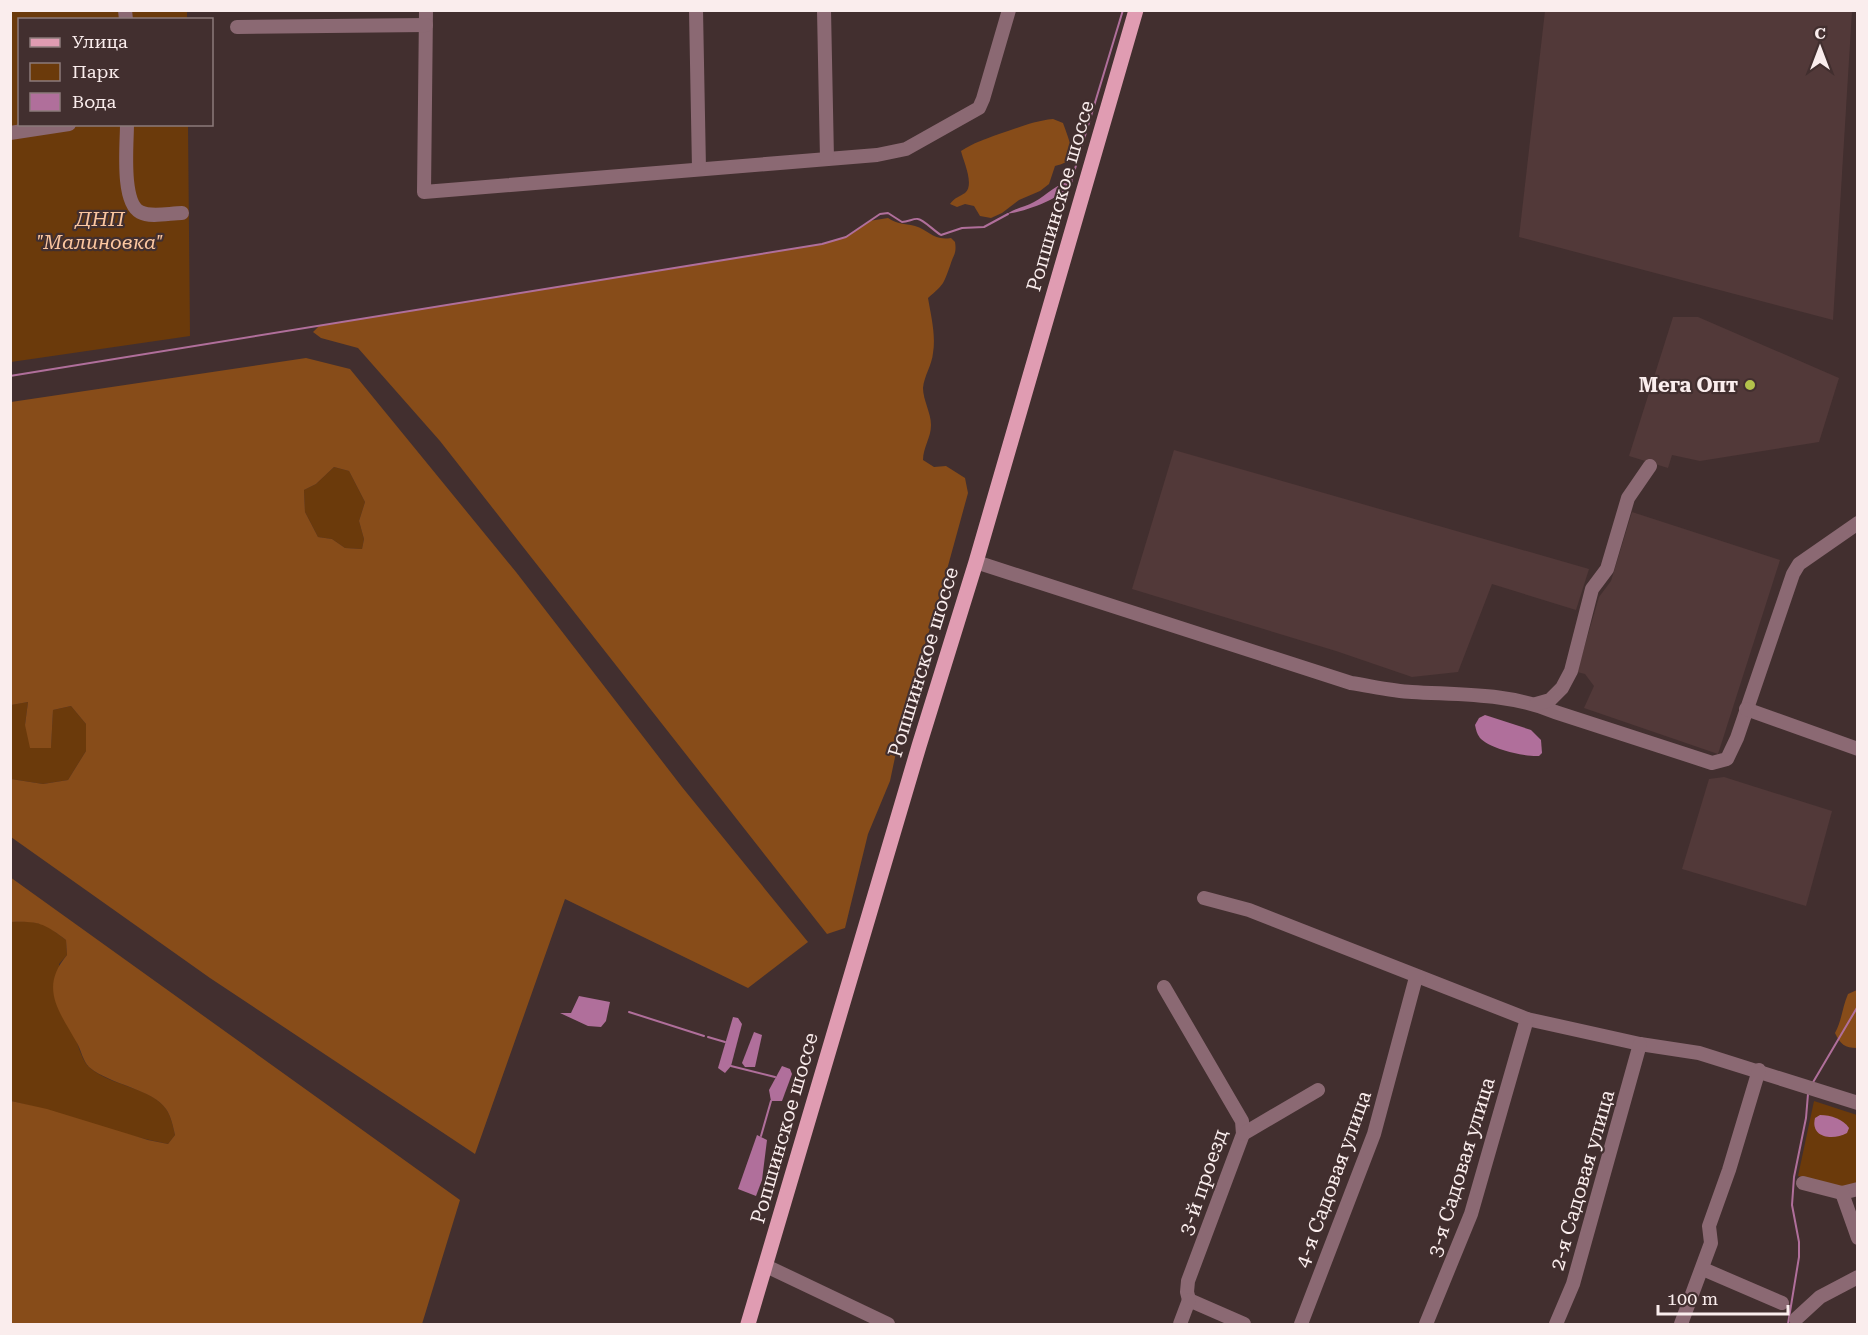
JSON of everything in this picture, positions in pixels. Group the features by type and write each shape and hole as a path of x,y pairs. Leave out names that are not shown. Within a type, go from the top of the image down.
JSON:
{"main road":[{"name":"Ропшинское шоссе","path":"748,1324 919,746 976,562 1136,10"}],"street":[{"path":"696,10 699,169"},
{"path":"824,10 827,159"},
{"path":"237,27 426,18 424,192 877,155 906,149 979,108 1009,10"},
{"path":"10,133 56,126"},
{"path":"127,126 128,191 132,205 140,212 183,213"},
{"path":"1536,704 1550,700 1562,688 1571,671 1592,589 1607,569 1628,498 1650,466"},
{"path":"976,562 1351,684 1410,692 1455,692 1536,704 1712,763 1728,759 1793,574 1799,564 1857,523"},
{"path":"1746,709 1857,749"},
{"path":"1204,898 1249,910 1527,1019 1640,1044 1699,1053 1857,1102"},
{"name":"4-я Садовая улица","path":"1301,1324 1374,1134 1415,981 1419,977"},
{"name":"3-й проезд","path":"1164,987 1242,1121 1244,1134 1188,1281 1187,1292 1190,1300 1180,1324"},
{"name":"3-я Садовая улица","path":"1426,1324 1471,1214 1527,1019"},
{"name":"2-я Садовая улица","path":"1556,1324 1573,1284 1640,1044"},
{"path":"1681,1324 1711,1243 1709,1226 1729,1170 1759,1070"},
{"path":"1244,1134 1318,1090"},
{"path":"1803,1184 1842,1193 1857,1189"},
{"path":"1842,1193 1857,1238"},
{"path":"765,1266 888,1324"},
{"path":"1703,1269 1782,1303"},
{"path":"1796,1318 1820,1297 1857,1277"},
{"path":"1190,1300 1244,1324"}],"shaded area":[{"path":"1545,11 1852,11 1833,320 1519,237"},
{"path":"1053,119 1063,123 1071,156 1062,164 1055,166 1049,184 991,218 980,216 974,206 965,204 957,207 950,204 968,189 968,172 961,151 999,134"},
{"path":"888,218 920,228 935,237 951,238 955,242 955,252 944,281 928,298 934,346 923,388 931,425 923,460 934,467 946,466 965,478 968,493 937,606 906,705 890,781 868,834 845,928 827,934 440,441 358,348 321,338 313,332 319,326 822,244 846,237 869,221"},
{"path":"1673,317 1698,317 1839,378 1819,442 1700,461 1672,455 1668,468 1629,456"},
{"path":"306,358 350,369 516,572 682,787 808,942 748,988 565,899 475,1154 210,978 11,837 11,779 43,784 68,780 86,751 86,724 71,706 53,710 51,748 30,748 25,725 28,702 11,705 11,402","holes":["334,467 349,471 365,502 359,521 364,539 362,549 345,548 332,539 318,537 305,512 304,490 316,484"]},
{"path":"1174,450 1589,569 1576,610 1492,584 1458,672 1412,677 1336,651 1132,589"},
{"path":"1632,512 1780,560 1718,754 1584,708 1594,686 1585,674 1577,672 1599,597 1611,581"},
{"path":"1724,777 1832,811 1806,906 1682,869 1709,779"},
{"path":"10,877 460,1200 422,1324 11,1324 11,1101 47,1109 148,1140 168,1144 175,1135 172,1121 160,1102 98,1073 87,1065 59,1010 53,989 54,978 67,955 66,940 40,924 11,922"},
{"path":"1857,990 1857,1048 1843,1045 1835,1033 1848,994"}],"green space":[{"name":"ДНП \"Малиновка\"","path":"10,11 187,11 187,18 18,18 18,126 188,126 190,336 11,362"},
{"path":"334,467 349,471 365,502 359,521 364,539 362,549 345,548 332,539 318,537 305,512 304,490 316,484"},
{"path":"28,702 25,725 51,747 53,710 71,706 86,724 86,751 68,780 43,784 11,779 10,705"},
{"path":"28,921 46,925 66,940 67,955 59,964 75,1034 84,1060 97,1073 150,1096 166,1109 175,1135 168,1144 11,1101 10,922"},
{"path":"1814,1101 1857,1115 1857,1185 1844,1188 1798,1176"}],"water":[{"path":"1073,181 1063,193 1054,198 1034,207 1007,214 1034,202 1062,184"},
{"path":"1485,715 1531,730 1541,740 1542,753 1539,756 1517,754 1485,742 1479,736 1475,725 1479,718"},
{"path":"579,996 610,1002 606,1021 601,1027 588,1026 560,1013 571,1013"},
{"path":"733,1017 738,1018 742,1024 731,1066 725,1073 718,1068"},
{"path":"754,1032 762,1035 755,1067 745,1067 742,1063"},
{"path":"782,1066 790,1069 792,1074 782,1101 771,1101 769,1090"},
{"path":"1820,1115 1843,1122 1849,1128 1847,1133 1835,1137 1819,1134 1814,1125 1815,1118"},
{"path":"757,1135 767,1140 762,1180 756,1196 738,1189"}],"waterway":[{"path":"1071,182 1123,10"},
{"path":"10,376 822,244 846,237 880,214 888,213 902,222 918,219 941,235 962,228 984,227 1008,214"},
{"path":"1812,1084 1858,1006"},
{"path":"629,1012 704,1036"},
{"path":"708,1037 725,1042"},
{"path":"731,1066 775,1077"},
{"path":"1788,1324 1799,1257 1799,1242 1792,1205 1794,1177 1806,1118 1808,1094"},
{"path":"761,1136 771,1101"}],"place":[{"name":"Мега Опт","path":"1750,385"}]}
